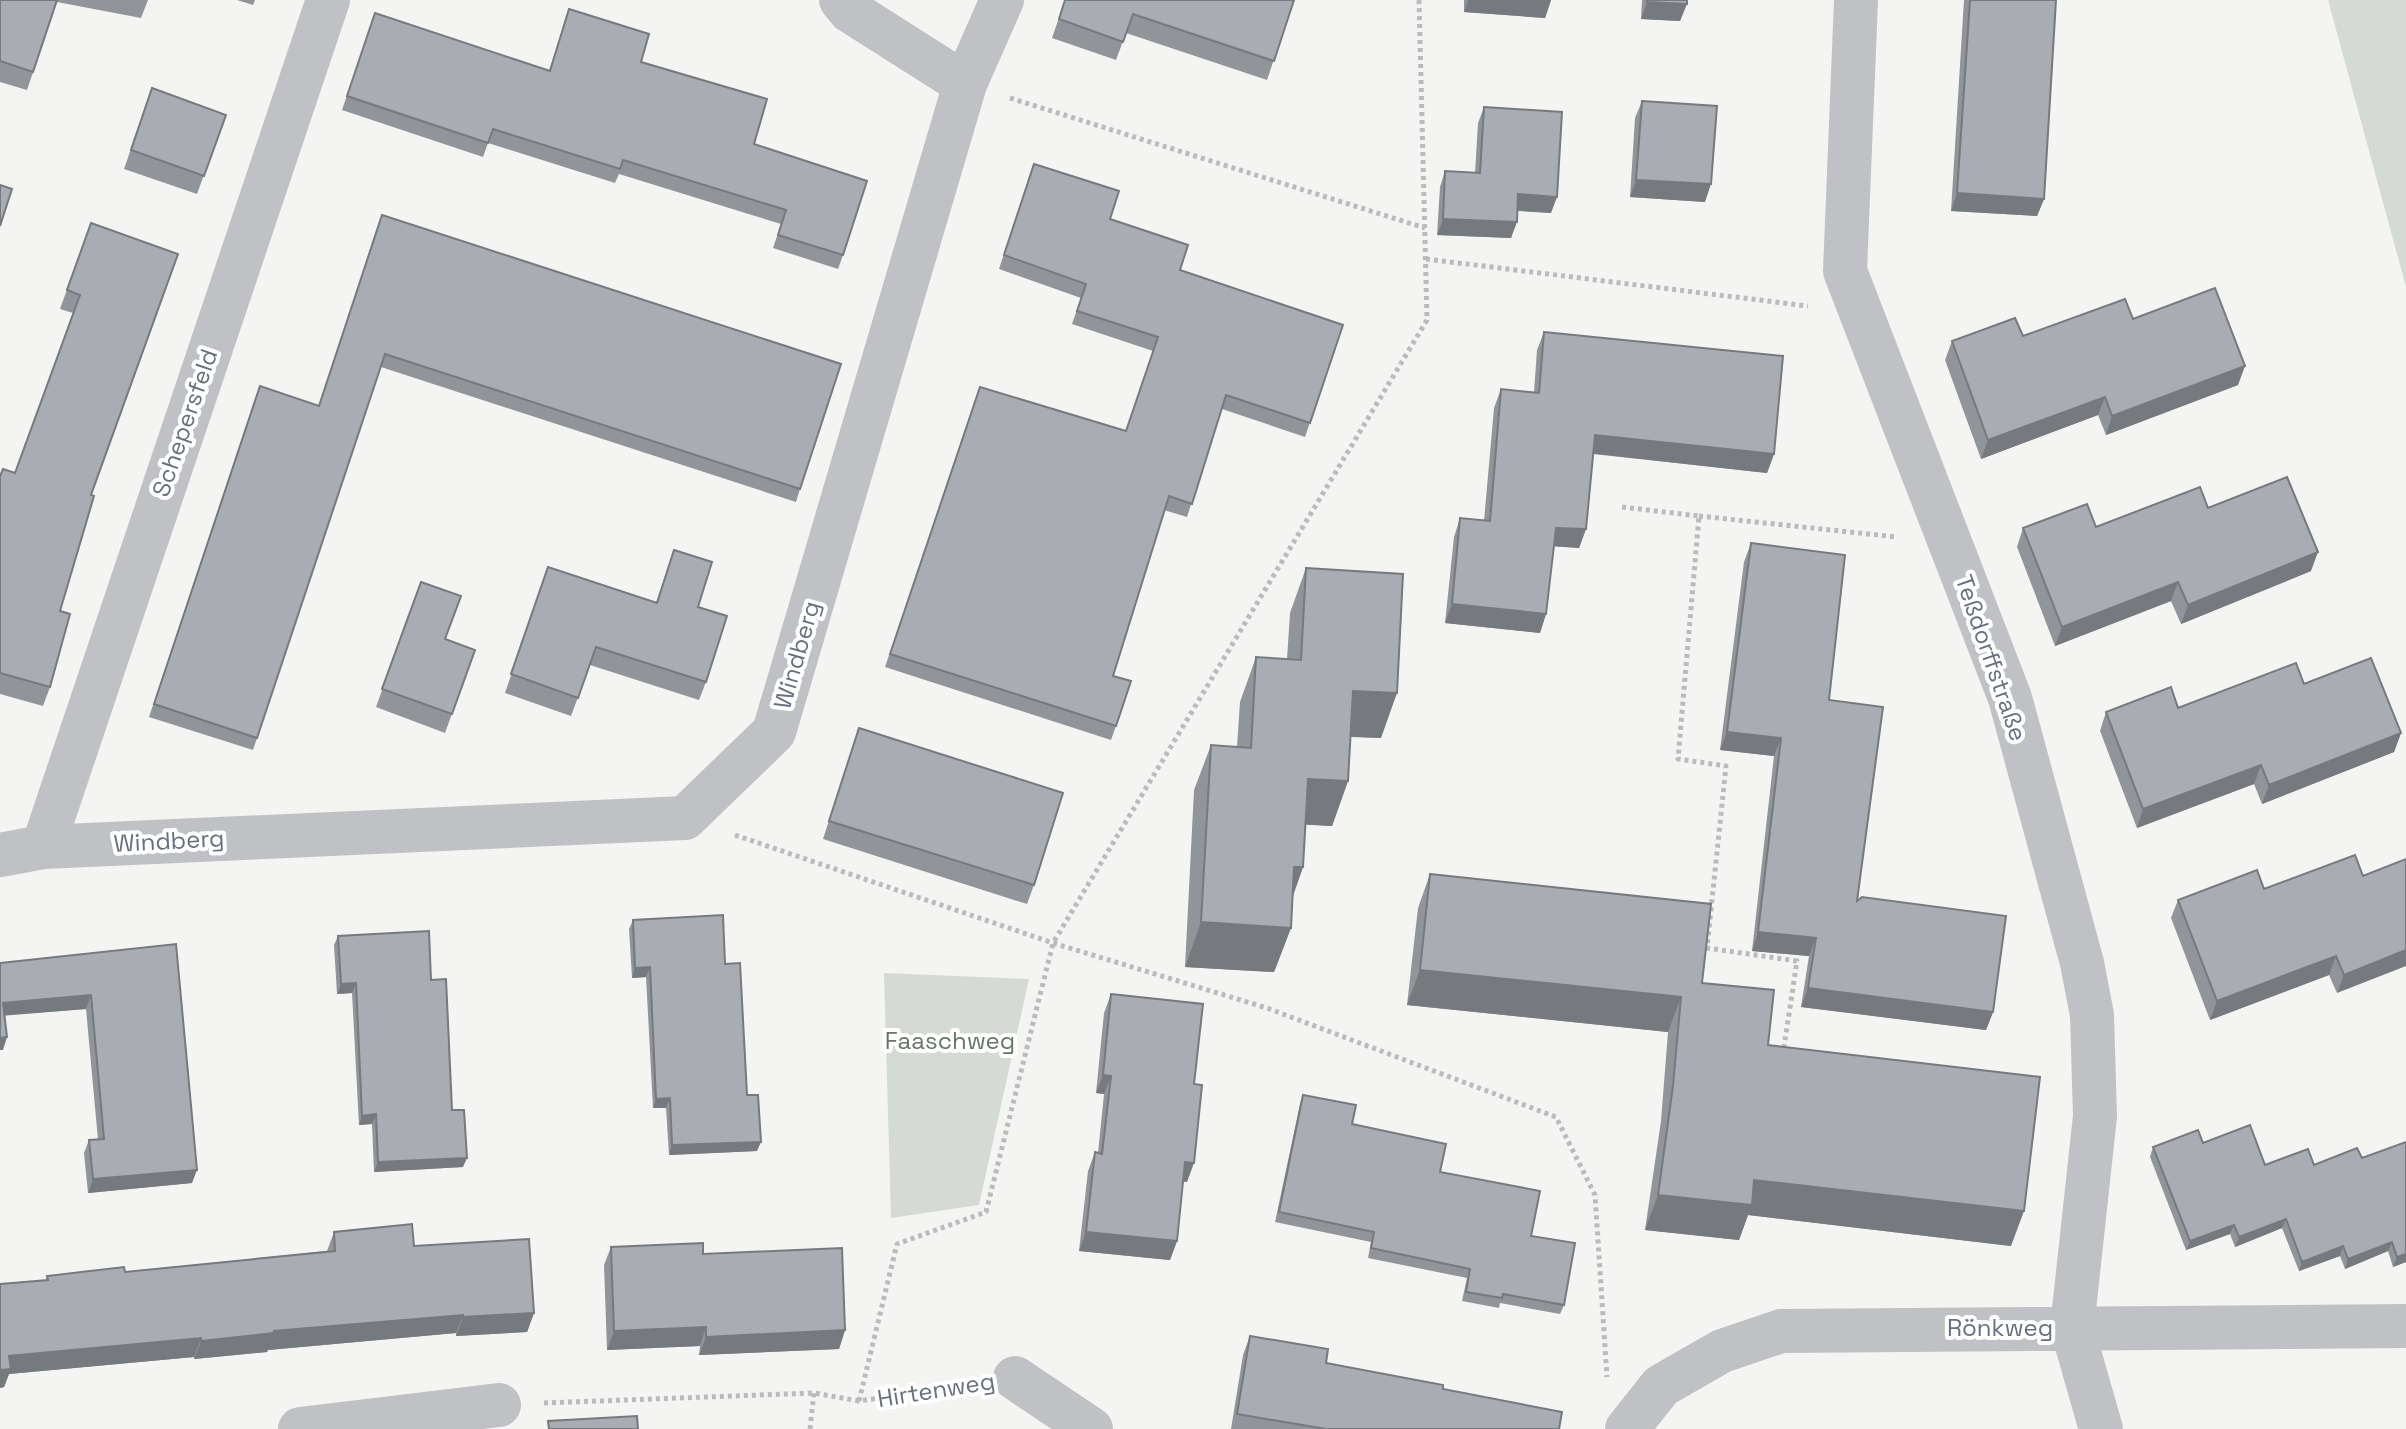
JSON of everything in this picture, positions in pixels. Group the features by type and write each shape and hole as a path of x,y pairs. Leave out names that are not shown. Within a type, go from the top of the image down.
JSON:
{"street":[{"name":"Schepersfeld","path":"43,847 328,0"},
{"path":"841,0 850,11 965,84"},
{"name":"Windberg","path":"0,855 43,847 685,818 774,732 965,84 1002,0"},
{"name":"Teßdorffstraße","path":"1856,0 1845,271 2010,698 2082,963 2092,1015 2095,1116 2072,1328"},
{"name":"Rönkweg","path":"1627,1429 1661,1386 1722,1351 1781,1331 2406,1326"},
{"path":"2072,1328 2101,1429"},
{"name":"Hirtenweg","path":"1015,1378 1091,1429"},
{"path":"300,1429 499,1405"}],"path":[{"path":"859,1401 897,1244 986,1212 1053,943 1427,320 1419,0"},
{"path":"965,84 1425,228"},
{"path":"1426,259 1861,313"},
{"path":"1622,507 1950,543"},
{"path":"1699,516 1678,759 1726,766 1707,948 1797,961 1782,1064"},
{"path":"685,818 1053,943 1267,1008 1556,1117 1595,1195 1607,1382"},
{"name":"Hirtenweg","path":"814,1393 859,1401 1015,1378"},
{"path":"499,1405 814,1393 810,1429"}],"green space":[{"path":"2328,0 2406,0 2406,287"},
{"name":"Faaschweg","path":"884,973 1029,979 979,1205 891,1218"}],"building":[{"path":"0,0 57,0 33,72 0,61"},
{"path":"1065,0 1294,0 1274,61 1133,14 1123,42 1059,19"},
{"path":"1687,0 1687,4 1647,2"},
{"path":"1970,0 2056,0 2044,199 1957,193"},
{"path":"569,9 649,34 641,62 767,99 754,144 867,181 843,255 778,235 786,210 623,160 620,169 493,129 488,143 347,96 375,13 550,71"},
{"path":"152,88 226,115 204,176 131,150"},
{"path":"1642,101 1717,106 1711,184 1636,180"},
{"path":"1484,107 1562,112 1557,197 1518,194 1517,222 1443,219 1445,171 1480,173"},
{"path":"1034,164 1119,191 1110,219 1188,245 1180,270 1343,325 1310,423 1226,395 1192,504 1169,496 1113,676 1131,681 1116,726 890,654 980,387 1126,431 1158,337 1077,311 1086,284 1004,255"},
{"path":"0,185 12,189 0,226"},
{"path":"382,215 841,364 800,489 385,354 257,738 154,704 260,386 319,406"},
{"path":"91,223 178,254 91,495 94,496 60,611 70,614 50,687 0,673 0,476 3,469 15,473 80,295 67,290"},
{"path":"2215,288 2245,366 2112,416 2105,397 1988,440 1952,341 2015,318 2023,336 2125,299 2133,319"},
{"path":"1544,332 1783,356 1774,454 1595,435 1586,529 1556,528 1546,614 1452,604 1460,518 1490,521 1501,389 1539,393"},
{"path":"2287,477 2318,552 2188,605 2178,582 2062,627 2023,528 2087,504 2096,527 2200,487 2208,508"},
{"path":"1751,543 1845,555 1829,700 1883,707 1857,901 1862,897 2006,916 1993,1012 1808,988 1816,938 1758,932 1781,738 1727,732"},
{"path":"674,550 712,562 698,607 727,616 706,682 596,647 578,698 511,674 548,567 657,603"},
{"path":"1306,568 1403,574 1397,693 1353,691 1348,781 1308,779 1303,867 1294,867 1291,928 1201,922 1211,745 1251,748 1256,657 1301,660"},
{"path":"421,582 461,596 445,639 475,650 452,714 382,689"},
{"path":"2371,658 2401,733 2269,785 2261,765 2143,809 2106,712 2171,687 2178,708 2296,663 2304,684"},
{"path":"859,728 1063,793 1034,885 829,821"},
{"path":"2355,855 2363,876 2406,859 2406,950 2344,975 2336,956 2217,1001 2178,900 2257,870 2264,889"},
{"path":"1430,874 1711,904 1702,983 1774,990 1768,1045 2040,1077 2024,1211 1754,1180 1752,1205 1658,1195 1681,997 1420,970"},
{"path":"723,915 725,964 740,963 747,1095 758,1095 761,1142 672,1145 670,1098 656,1099 650,967 635,968 633,920"},
{"path":"429,931 431,980 446,979 452,1110 464,1110 467,1158 378,1162 376,1114 362,1116 356,983 341,984 338,936"},
{"path":"176,944 197,1170 93,1179 89,1140 104,1139 91,995 3,1003 7,1037 0,1038 0,963"},
{"path":"1111,994 1203,1004 1194,1084 1202,1085 1194,1163 1185,1162 1177,1241 1086,1232 1095,1152 1102,1154 1111,1076 1103,1075"},
{"path":"1303,1095 1356,1105 1352,1124 1446,1144 1440,1172 1540,1191 1531,1236 1575,1243 1564,1305 1503,1294 1502,1298 1466,1292 1470,1269 1371,1248 1374,1232 1279,1212"},
{"path":"2250,1125 2265,1165 2308,1149 2314,1165 2357,1148 2362,1158 2406,1142 2406,1254 2397,1257 2392,1242 2348,1259 2343,1246 2302,1262 2286,1219 2239,1237 2234,1225 2190,1241 2153,1147 2198,1130 2203,1143"},
{"path":"412,1224 414,1246 529,1239 534,1313 463,1315 9,1356 11,1369 0,1370 0,1284 48,1280 47,1276 124,1267 125,1272 335,1251 334,1232"},
{"path":"703,1243 703,1254 842,1248 845,1330 706,1337 706,1327 614,1331 611,1247"},
{"path":"1250,1336 1328,1349 1326,1363 1562,1412 1559,1429 1326,1429 1237,1414"},
{"path":"637,1416 638,1429 549,1429 548,1421"}]}
